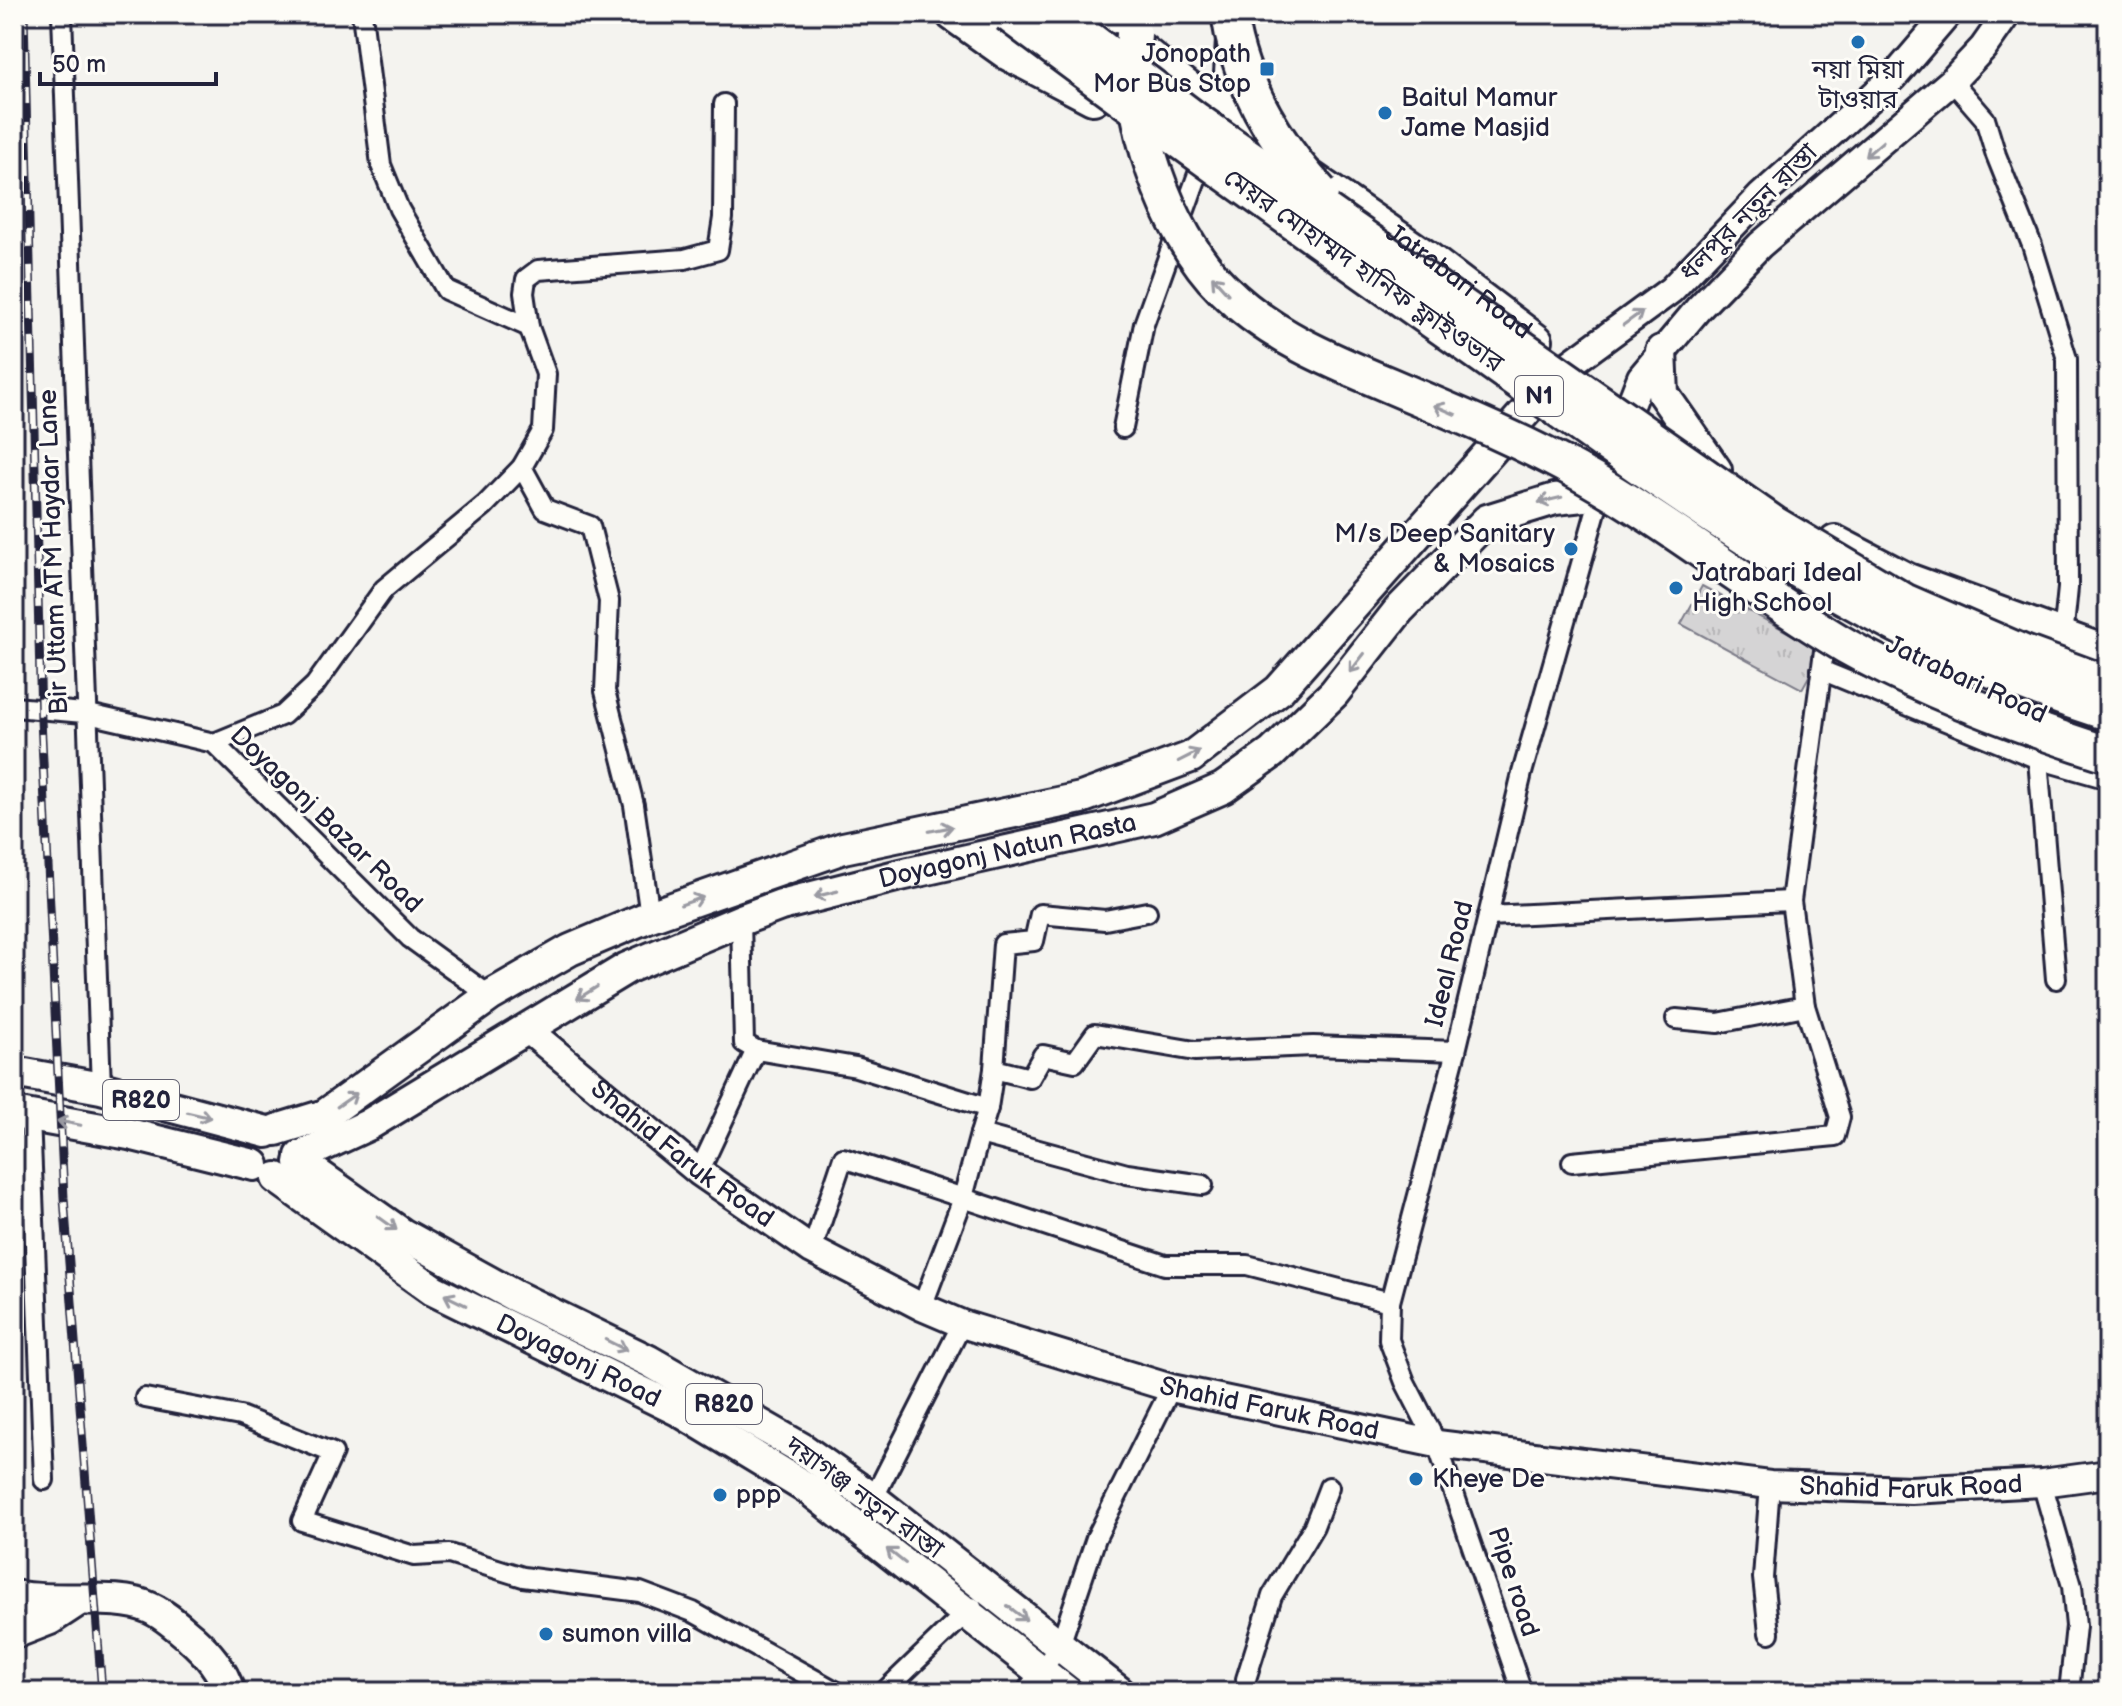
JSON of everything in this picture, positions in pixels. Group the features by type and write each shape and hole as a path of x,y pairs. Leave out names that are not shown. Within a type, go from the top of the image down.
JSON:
{"highway":[{"name":"মেয়র মোহাম্মদ হানিফ ফ্লাইওভার","path":"1008,14 1155,124 1716,521 1826,590 1907,632 2001,674 2108,713"},
{"name":"মেয়র মোহাম্মদ হানিফ ফ্লাইওভার","path":"1056,14 1217,119 1353,229 1704,479 1858,577 1904,601 2024,653 2108,684"},
{"name":"মেয়র মোহাম্মদ হানিফ ফ্লাইওভার","path":"1229,14 1235,45 1252,93 1278,139 1353,229"},
{"path":"1105,15 1150,72 1217,119"},
{"path":"1105,15 1132,60 1140,122 1164,195 1203,266 1220,286 1261,322 1347,368 1516,441 1576,471 1848,647 1948,694 2043,733 2108,754"},
{"path":"971,18 1009,53 1101,103"},
{"path":"1904,601 2108,667"}],"main road":[{"path":"1217,119 1229,91 1236,14"},
{"name":"ধলপুর নতুন রাস্তা","path":"1570,364 1671,290 1760,197 1901,70 1948,14"},
{"name":"ধলপুর নতুন রাস্তা","path":"1611,458 1641,377 1661,351 1760,245 1942,90 1983,48 2007,14"},
{"path":"1101,103 1100,63 1105,15"},
{"path":"1901,70 1942,90"},
{"name":"Jatrabari Road","path":"1101,103 1535,401 1655,492 1829,612 1935,670 2039,715 2108,740"},
{"path":"1207,110 1240,145 1230,164 1210,173 1191,165 1177,137 1187,118 1207,110"},
{"name":"Jatrabari Road","path":"1217,119 1425,255 1716,470 1860,556 1908,579 2108,652"},
{"path":"1661,351 1660,383 1667,403 1716,470"},
{"name":"Doyagonj Natun Rasta","path":"272,1131 325,1115 490,996 570,950 650,916 843,848 1081,798 1191,757 1279,690 1570,364"},
{"name":"Doyagonj Natun Rasta","path":"283,1165 342,1138 528,1030 627,968 741,920 781,905 896,876 1154,818 1223,788 1272,753 1334,693 1399,610 1487,520 1508,510 1602,492 1655,492"},
{"path":"1447,501 1476,531"},
{"path":"650,916 661,953"},
{"path":"490,996 528,1030"},
{"name":"Shahid Faruk Road","path":"528,1030 699,1172 812,1250 922,1307 962,1324 1171,1388 1437,1444 1770,1485 1911,1490 2042,1483 2108,1474"},
{"name":"R820","path":"14,1072 101,1088 272,1131"},
{"name":"R820","path":"22,1114 283,1165"},
{"path":"272,1131 294,1137 283,1165 254,1145 272,1131"},
{"path":"341,1190 334,1154 342,1138"},
{"name":"দয়াগঞ্জ নতুন রাস্তা","path":"283,1165 341,1190 402,1234 513,1295 649,1361 801,1448 873,1499 948,1578 988,1591 1119,1692"},
{"name":"Doyagonj Road","path":"283,1165 433,1290 678,1410 756,1455 948,1578 967,1613 1034,1682 1067,1692"},
{"path":"14,1596 76,1602 123,1601 152,1608 209,1655 229,1692"},
{"path":"14,1633 50,1619 76,1602"}],"street":[{"name":"Bir Uttam ATM Haydar Lane","path":"62,14 84,590 84,713 101,1088"},
{"path":"362,14 381,165 399,209 446,290 529,327"},
{"path":"1942,90 1985,119 2032,245 2067,359 2068,588 2063,637"},
{"path":"214,743 283,715 315,685 384,589 485,505 522,467 543,430 546,374 529,327 524,293 526,279 538,270 685,259 718,250 723,218 724,104"},
{"path":"1123,428 1144,324 1191,165"},
{"name":"Ideal Road","path":"1437,1444 1405,1382 1389,1340 1390,1302 1456,1051 1522,773 1611,458"},
{"path":"522,467 545,509 590,526 609,601 605,691 634,805 650,916"},
{"path":"1572,1162 1835,1136 1840,1117 1805,1006 1791,901 1829,612"},
{"path":"1821,670 2038,759 2108,779"},
{"name":"Doyagonj Bazar Road","path":"14,707 84,713 214,743 410,938 490,996"},
{"path":"2038,759 2056,979"},
{"path":"1488,916 1791,901"},
{"path":"922,1307 962,1201 988,1108 994,1069 1003,944 1034,941 1040,914 1105,920 1147,912"},
{"path":"741,920 744,1043 756,1050 856,1067 988,1108"},
{"path":"1676,1019 1718,1023 1805,1006"},
{"path":"994,1069 1030,1078 1043,1055 1075,1062 1095,1034 1195,1051 1313,1046 1456,1051"},
{"path":"699,1172 756,1050"},
{"path":"22,1114 44,1480"},
{"path":"980,1134 1127,1174 1203,1185"},
{"path":"812,1250 843,1158 962,1201 1165,1265 1247,1265 1390,1302"},
{"path":"873,1499 962,1324"},
{"path":"1034,1682 1060,1645 1096,1538 1171,1388"},
{"path":"145,1398 240,1416 333,1453 302,1521 414,1556 449,1554 523,1577 640,1592 693,1612 837,1692"},
{"name":"Pipe road","path":"1437,1444 1522,1692"},
{"path":"2042,1483 2072,1586 2076,1626 2069,1692"},
{"path":"1769,1633 1763,1578 1770,1485"},
{"path":"1246,1679 1272,1596 1314,1526 1329,1487"},
{"path":"884,1692 988,1591"}],"green space":[{"path":"1702,586 1823,651 1802,689 1681,624"}],"railway":[{"path":"24,14 41,720 64,1198 102,1692"}],"place":[{"name":"নয়া মিয়া টাওয়ার","path":"1858,42"},
{"name":"Jonopath Mor Bus Stop","path":"1267,69"},
{"name":"Baitul Mamur Jame Masjid","path":"1385,113"},
{"name":"M/s Deep Sanitary & Mosaics","path":"1571,549"},
{"name":"Jatrabari Ideal High School","path":"1676,588"},
{"name":"Kheye De","path":"1416,1479"},
{"name":"ppp","path":"720,1495"},
{"name":"sumon villa","path":"546,1634"}]}
